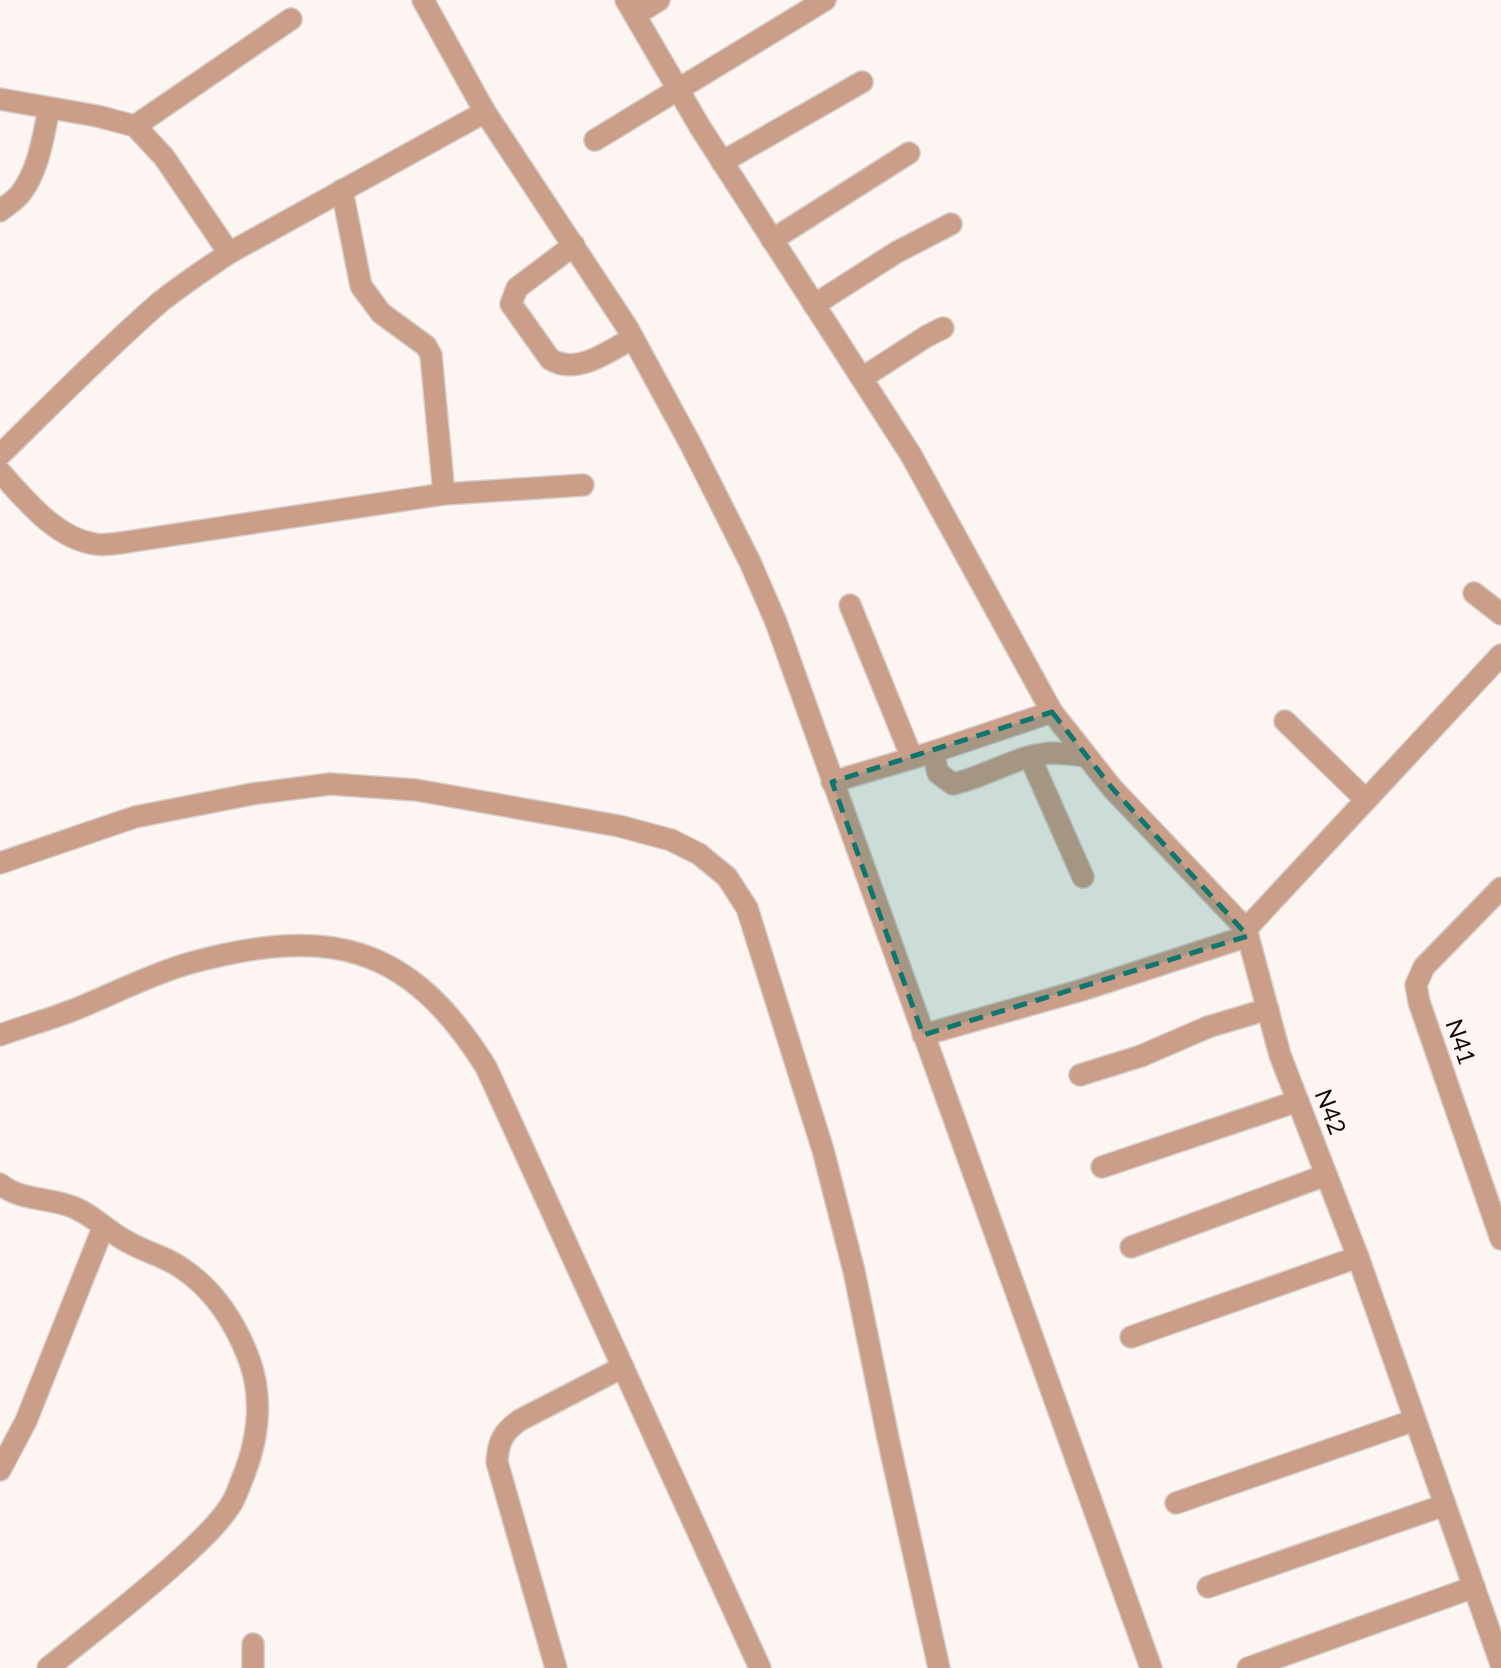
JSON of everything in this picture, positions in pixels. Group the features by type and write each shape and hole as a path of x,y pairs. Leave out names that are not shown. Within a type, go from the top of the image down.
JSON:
{"street":[{"path":"423,0 485,112 575,244 633,338 750,562 776,622 1151,1668"},
{"path":"659,0 630,8 722,162 911,455 1052,712 1120,797 1247,933"},
{"path":"595,140 825,0"},
{"path":"135,126 291,19"},
{"path":"722,162 862,82"},
{"path":"0,99 97,116 135,126 164,157 229,253"},
{"path":"0,211 20,194 31,176 38,159 49,109"},
{"path":"0,455 151,310 229,253 485,112"},
{"path":"772,240 909,153"},
{"path":"342,190 361,286 381,313 426,346 431,355 444,494"},
{"path":"814,304 897,252 951,224"},
{"path":"575,244 517,288 511,304 550,359 556,363 582,364 633,338"},
{"path":"862,378 943,328"},
{"path":"0,472 54,526 74,539 97,545 444,494 583,485"},
{"path":"1474,593 1501,614"},
{"path":"850,605 912,758"},
{"path":"923,1035 1082,990 1247,933 1501,655"},
{"path":"832,782 1052,712"},
{"path":"1285,721 1366,800"},
{"path":"933,752 938,773 953,784 1052,753 1086,756"},
{"path":"1030,758 1083,877"},
{"path":"0,863 135,817 252,794 330,784 416,790 619,826 671,840 699,854 727,877 747,908 823,1150 854,1271 939,1668"},
{"name":"N41","path":"1501,888 1424,967 1416,985 1419,1002 1501,1239"},
{"name":"N42","path":"1247,933 1280,1055 1358,1257 1501,1665"},
{"path":"0,1035 73,1010 188,964 270,946 309,944 349,949 382,962 412,980 439,1005 466,1037 486,1068 760,1668"},
{"path":"1080,1076 1141,1056 1208,1027 1268,1009"},
{"path":"1102,1167 1298,1101"},
{"path":"1131,1247 1326,1175"},
{"path":"0,1184 18,1195 69,1205 84,1212 103,1228 130,1244 168,1259 189,1273 227,1313 252,1368 258,1400 251,1460 231,1505 209,1532 166,1573 48,1668"},
{"path":"0,1470 26,1421 103,1228"},
{"path":"1131,1337 1358,1257"},
{"path":"555,1668 498,1462 498,1446 509,1427 520,1420 623,1367"},
{"path":"1175,1503 1415,1420"},
{"path":"1208,1587 1445,1505"},
{"path":"1248,1668 1474,1587"},
{"path":"253,1644 253,1668"},
{"path":"1494,1668 1501,1665"}],"highlighted area":[{"path":"1052,712 1112,788 1248,936 923,1035 832,782"}]}
